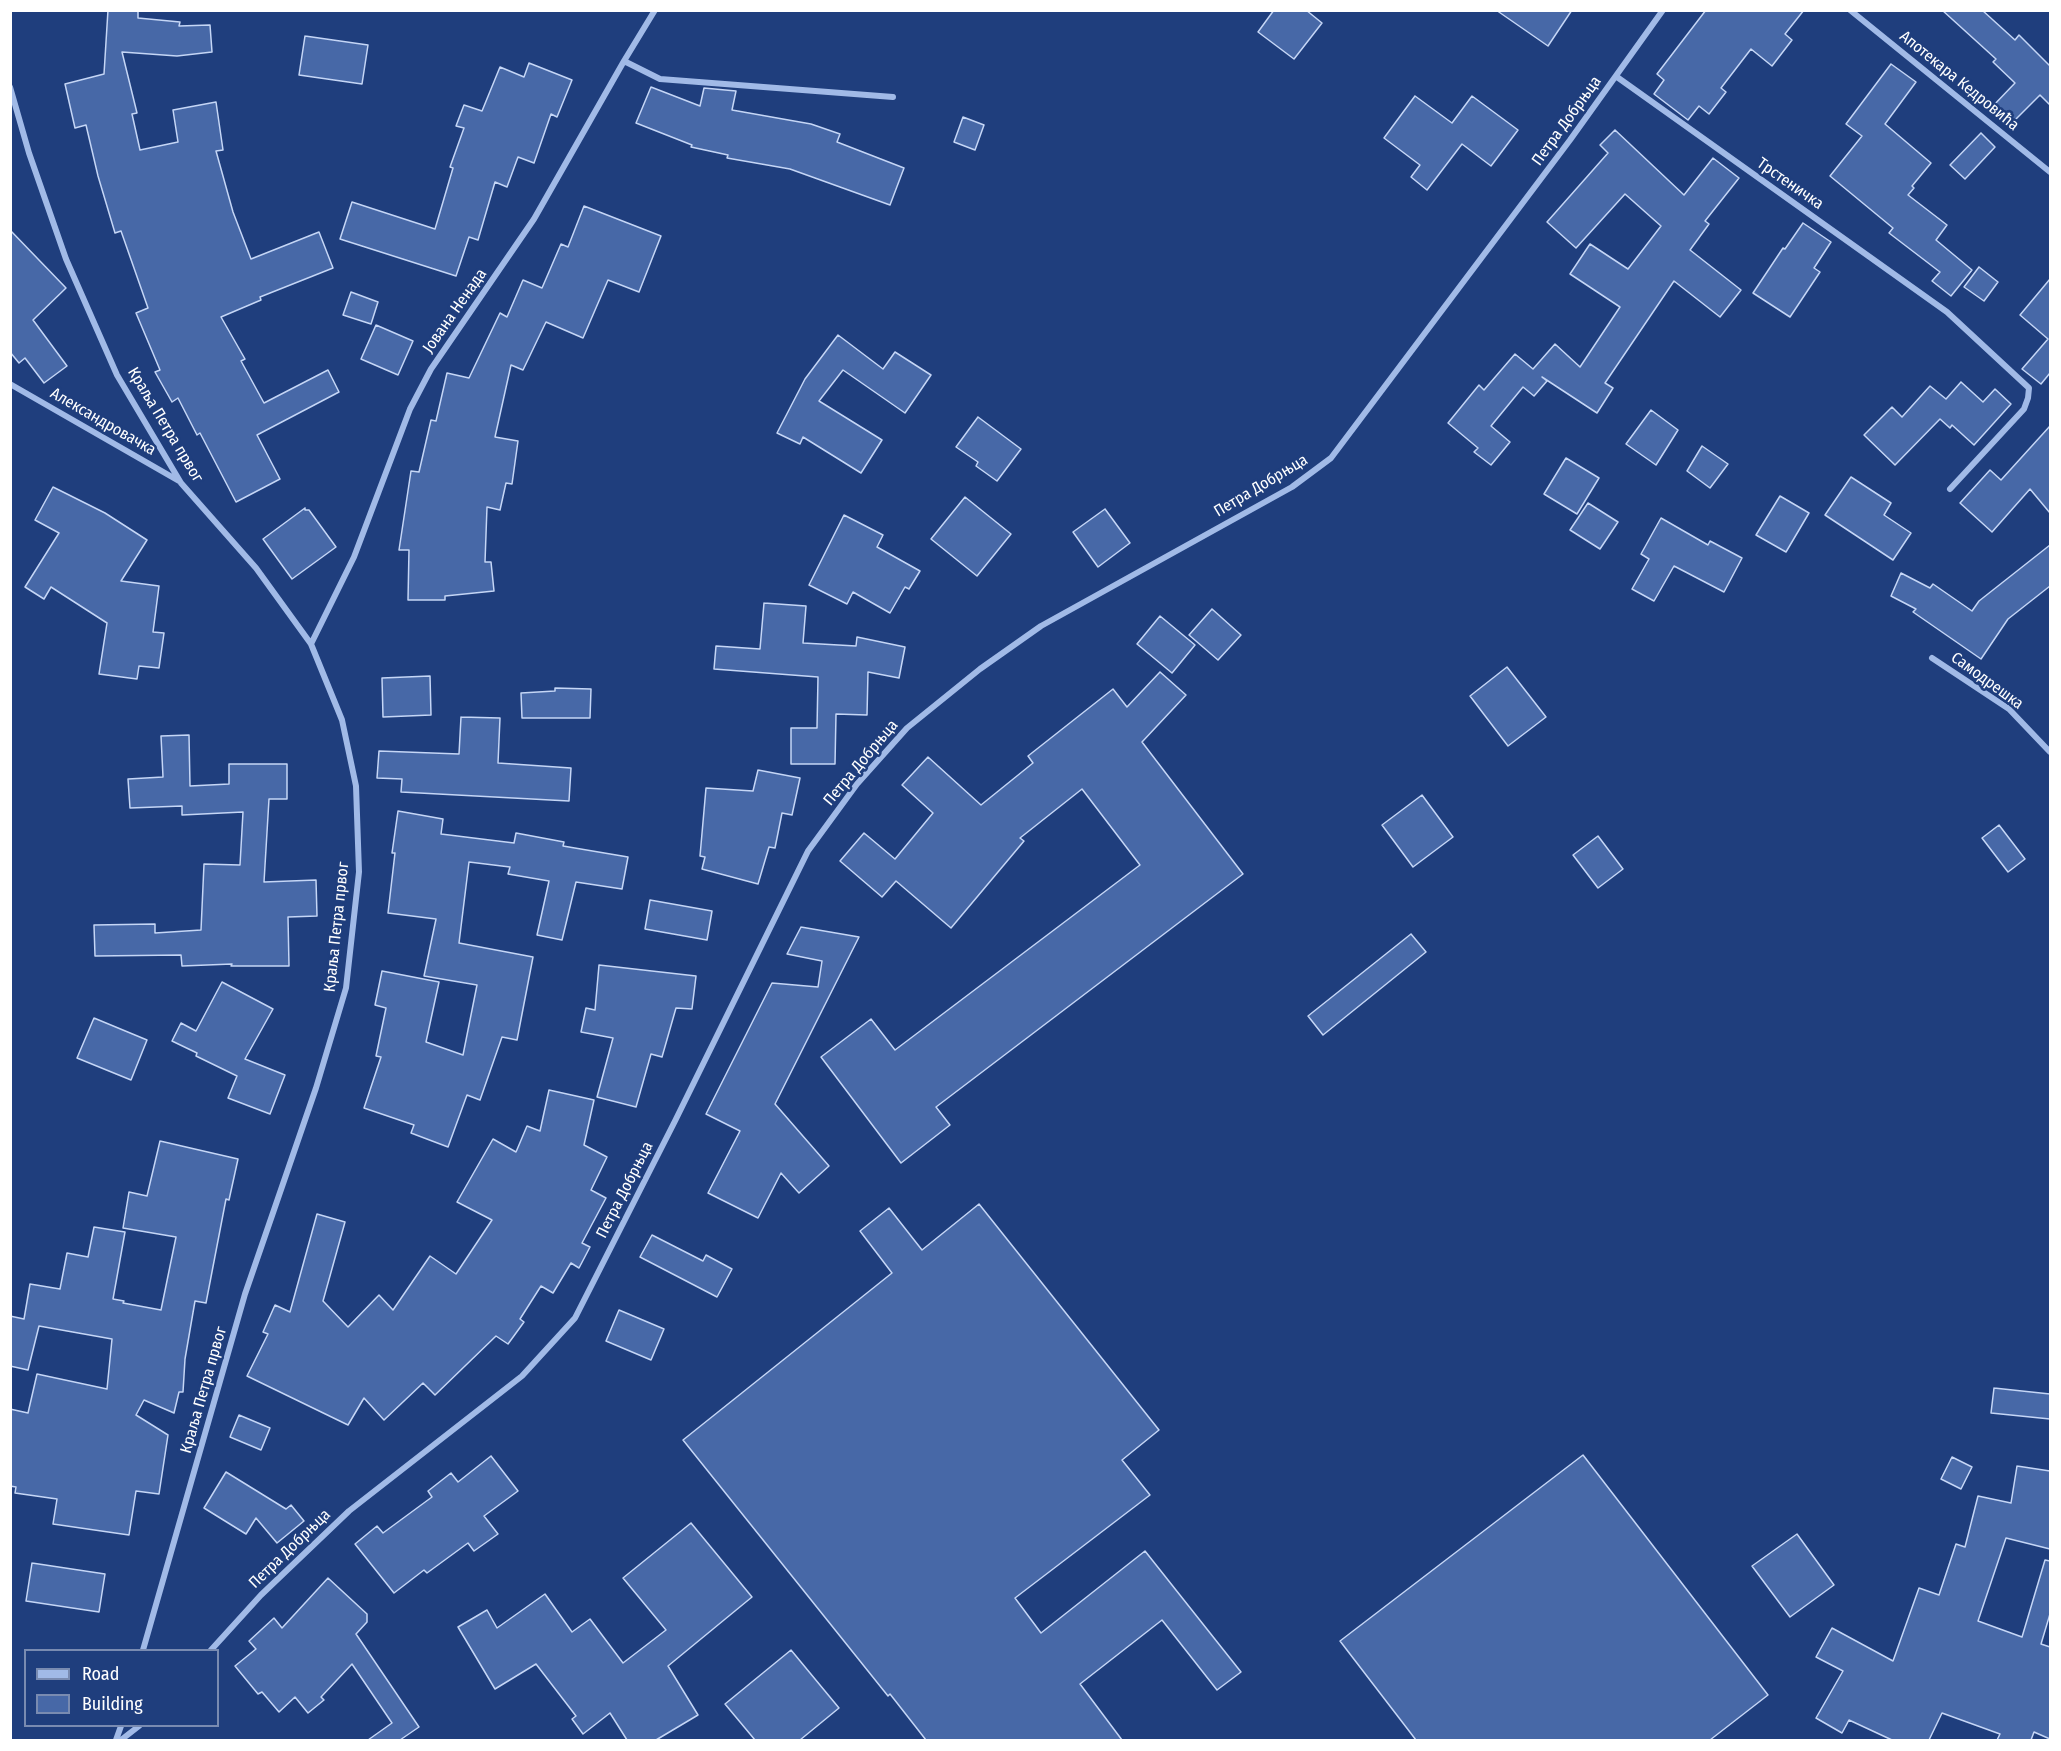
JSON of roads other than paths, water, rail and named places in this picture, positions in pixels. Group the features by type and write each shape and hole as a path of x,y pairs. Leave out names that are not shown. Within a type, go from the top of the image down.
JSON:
{"street":[{"name":"Јована Ненада","path":"311,644 354,557 410,409 431,369 534,219 655,10"},
{"name":"Петра Добрњца","path":"212,1649 261,1595 349,1511 522,1376 575,1318 808,851 857,784 907,728 980,669 1041,626 1292,487 1332,458 1617,77 1663,10"},
{"name":"Апотекара Кедровића","path":"1850,10 2050,172"},
{"path":"624,61 660,79 893,97"},
{"name":"Трстеничка","path":"1617,77 1947,312 2029,388 2024,409 1950,489"},
{"name":"Краља Петра првог","path":"10,87 29,153 66,259 117,375 181,483 256,568 311,644 342,720 357,786 359,872 346,988 316,1088 245,1294 143,1649"},
{"name":"Александровачка","path":"10,384 181,483"},
{"name":"Самодрешка","path":"1932,658 2009,710 2050,752"},
{"path":"121,1740 137,1727"}]}
